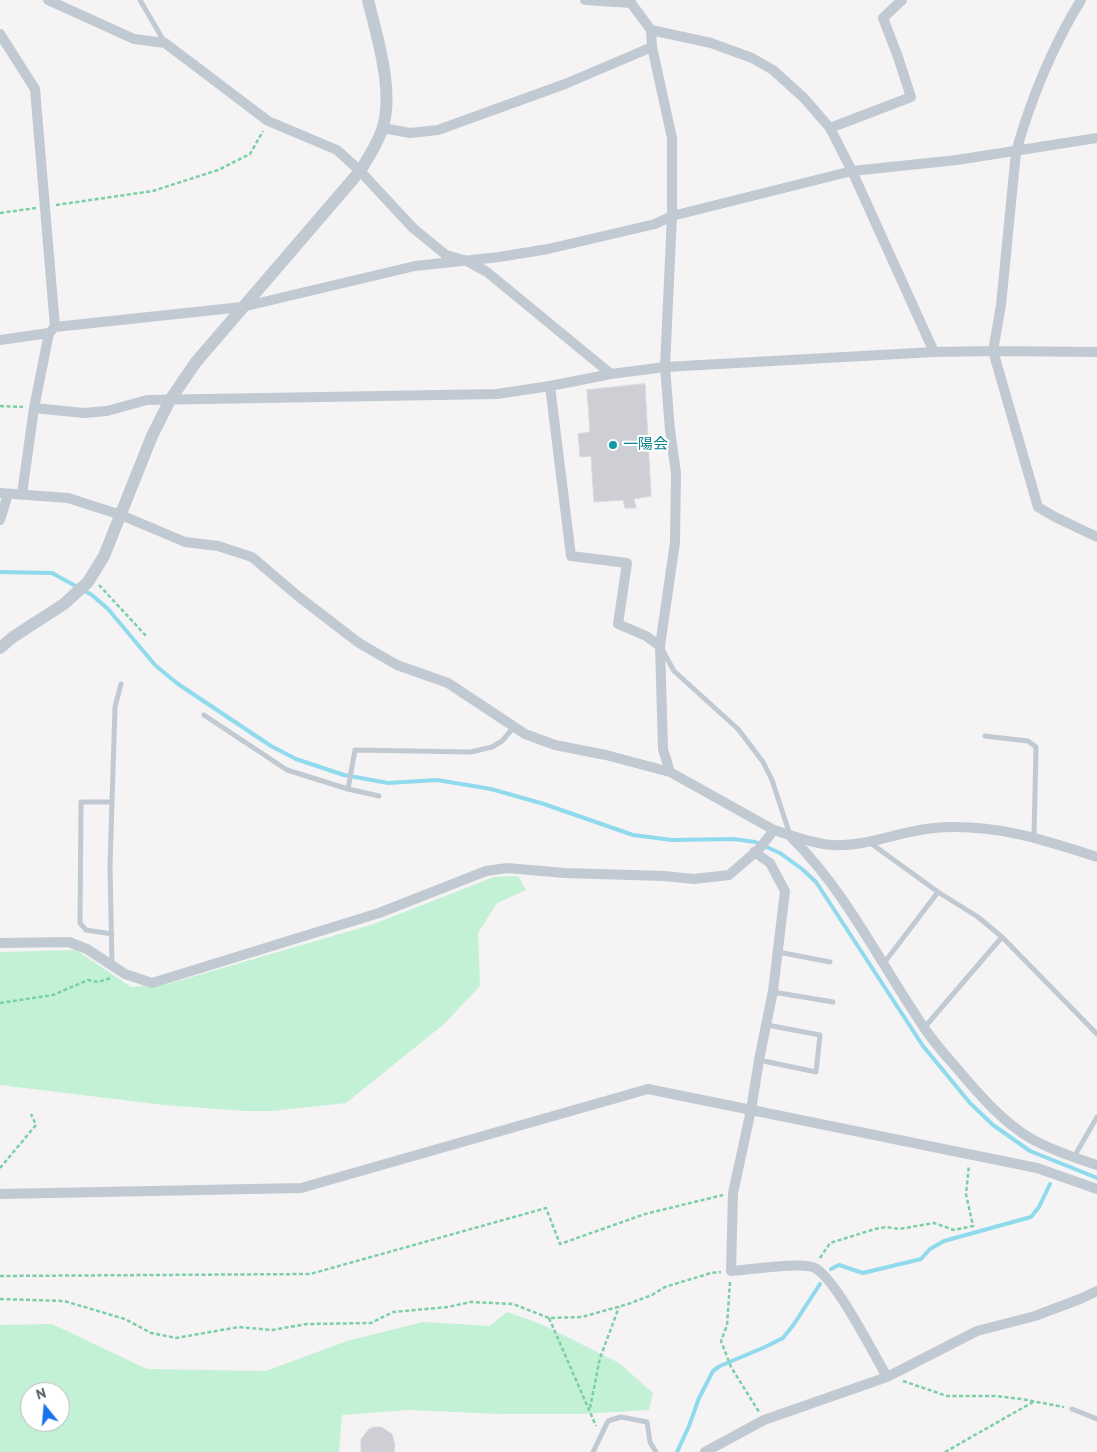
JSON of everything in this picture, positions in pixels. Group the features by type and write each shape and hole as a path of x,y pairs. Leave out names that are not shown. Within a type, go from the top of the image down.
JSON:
{"street":[{"path":"48,0 134,39 165,43 268,121 336,150 360,171 412,228 446,255 467,261 487,272 611,374"},
{"path":"0,648 13,636 64,604 90,579 104,556 152,436 170,400 196,362 360,171 373,150 383,128 387,95 382,58 368,0"},
{"path":"585,0 631,1 651,30 652,47 672,138 672,216 665,367 670,430 676,473 675,542 660,646 663,749 670,772"},
{"path":"830,128 910,97 898,57 883,18 902,0"},
{"path":"1081,0 1050,58 1020,135 1016,152 1001,305 993,351 1038,507 1097,536"},
{"path":"651,30 711,43 752,58 773,70 790,84 830,128 852,171 934,352"},
{"path":"0,34 35,89 45,207 52,330 34,408 22,494"},
{"path":"383,128 410,132 438,130 565,84 652,47"},
{"path":"0,340 52,330 242,307 415,266 467,261 548,249 654,224 672,216 852,171 957,160 1097,138"},
{"path":"34,408 84,413 107,411 147,400 497,394 611,374 665,367 934,352 1097,352"},
{"path":"550,386 571,556 627,563 618,624 646,636 660,646"},
{"path":"0,520 4,493 68,498 121,515 185,542 218,546 252,557 299,597 359,643 397,665 448,683 525,734 555,744 670,772 774,830 791,836 832,845 868,842 932,828 982,827 1034,837 1097,857"},
{"path":"0,943 69,942 86,949 125,974 152,983 379,913 486,871 507,868 566,873 664,876 694,879 729,875 757,850 774,830"},
{"path":"791,836 810,855 824,873 924,1028 977,1092 1002,1117 1030,1138 1097,1165"},
{"path":"757,850 770,863 786,891 773,992 733,1193 730,1271 797,1266 814,1267 831,1281 887,1377"},
{"path":"0,1194 301,1188 648,1089 1037,1168 1097,1189"},
{"path":"705,1452 764,1420 887,1377 977,1331 1035,1316 1080,1299 1097,1290"}],"lane":[{"path":"140,0 165,43"},
{"path":"660,646 674,671 738,729 763,762 772,780 791,836"},
{"path":"112,966 110,866 115,707 121,684"},
{"path":"204,715 288,770 379,796"},
{"path":"348,786 355,750 472,752 492,748 502,741 514,727"},
{"path":"985,736 1028,741 1036,747 1034,837"},
{"path":"112,802 81,802 80,923 86,930 112,934"},
{"path":"868,842 938,892 978,917 1002,938 1097,1034"},
{"path":"883,963 938,892"},
{"path":"924,1028 1002,938"},
{"path":"778,952 830,962"},
{"path":"773,992 833,1002"},
{"path":"759,1060 816,1072 820,1035 766,1025"},
{"path":"1074,1157 1097,1117"},
{"path":"1072,1409 1097,1419"},
{"path":"594,1452 608,1421 622,1417 648,1422 650,1442 656,1452"}],"path":[{"path":"0,213 153,191 218,170 250,154 268,121"},
{"path":"0,406 34,408"},
{"path":"90,579 147,637"},
{"path":"0,1003 52,995 88,980 98,982 125,974"},
{"path":"0,1168 36,1125 31,1114"},
{"path":"814,1267 830,1243 875,1229 886,1227 900,1229 934,1223 954,1230 973,1226 966,1194 970,1154"},
{"path":"0,1276 310,1274 546,1208 560,1244 645,1214 733,1193"},
{"path":"0,1300 64,1301 125,1319 151,1333 176,1338 238,1327 272,1330 307,1324 371,1322 393,1312 448,1307 471,1302 513,1304 548,1318 582,1317 619,1307 652,1295 665,1287 711,1273 730,1271 727,1325 721,1341 731,1367 764,1420"},
{"path":"589,1410 600,1358 619,1307"},
{"path":"548,1318 601,1436"},
{"path":"887,1377 921,1386 947,1396 996,1396 1072,1409"},
{"path":"945,1452 1034,1401"}],"green space":[{"path":"518,876 526,890 497,903 478,933 480,986 444,1024 346,1103 271,1111 245,1111 164,1105 0,1085 0,952 76,950 131,987 168,984 374,924 494,877"},
{"path":"507,1312 541,1324 619,1363 653,1393 649,1410 582,1414 500,1414 409,1410 342,1415 339,1452 0,1452 0,1325 52,1324 147,1369 266,1371 347,1341 423,1322 490,1326"}],"building":[{"name":"一陽会","path":"645,384 651,496 634,499 636,508 625,508 623,500 594,502 591,456 580,457 578,434 590,432 587,390"},
{"path":"381,1427 392,1434 395,1445 394,1452 361,1452 361,1439 369,1429"}],"waterway":[{"path":"0,572 52,573 92,595 108,609 155,665 178,684 271,746 296,759 344,775 388,783 437,780 491,789 544,804 633,835 672,840 734,839 755,842 780,853 816,882 923,1046 970,1103 993,1125 1030,1151 1097,1178"},
{"path":"831,1269 839,1265 863,1273 921,1259 930,1249 944,1241 1031,1217 1039,1207 1050,1184"},
{"path":"677,1452 699,1398 713,1371 720,1366 783,1338 820,1284"}],"place":[{"name":"一陽会","path":"613,445"}]}
